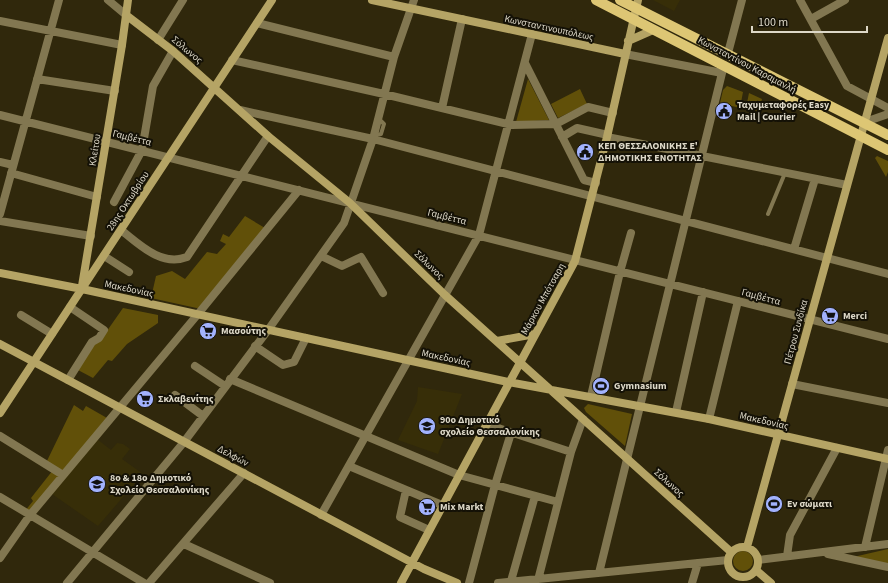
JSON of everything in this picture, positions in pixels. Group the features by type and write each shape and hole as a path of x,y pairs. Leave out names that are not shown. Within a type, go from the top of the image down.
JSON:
{"main road":[{"name":"Κωνσταντίνου Καραμανλή","path":"596,0 634,19 723,69 888,150"},
{"name":"Κωνσταντίνου Καραμανλή","path":"620,0 637,4 728,53 888,134"}],"street":[{"path":"0,214 59,0"},
{"name":"Σόλωνος","path":"108,0 173,51 268,136 350,203 445,295 731,552"},
{"name":"Κλείτου","path":"82,289 115,91 128,0"},
{"path":"158,40 183,0"},
{"name":"28ης Οκτωβρίου","path":"0,413 272,0"},
{"name":"Κωνσταντινουπόλεως","path":"372,0 625,54 723,69"},
{"path":"67,583 184,442 254,346 268,330 344,223 373,137 394,57 414,0"},
{"path":"728,53 742,0"},
{"path":"800,0 847,86 853,91 888,108"},
{"path":"811,19 845,0"},
{"name":"Μάρκου Μπότσαρη","path":"401,583 508,382 576,260 593,197 637,4"},
{"path":"442,108 462,19"},
{"path":"0,21 122,45"},
{"path":"256,23 394,57"},
{"path":"628,41 653,30"},
{"path":"321,515 479,235 532,34"},
{"name":"Πέτρου Συνδίκα","path":"748,547 888,38"},
{"path":"114,202 142,150 153,86 173,51"},
{"path":"232,60 384,94 508,124 556,124 588,107 613,113"},
{"path":"525,63 584,180 596,183"},
{"path":"599,573 723,69"},
{"path":"37,79 115,91"},
{"path":"240,110 373,137 593,197 888,274"},
{"path":"865,122 888,114"},
{"name":"Γαμβέττα","path":"0,115 888,339"},
{"path":"562,137 577,128 701,157 847,185"},
{"path":"121,230 156,256 180,258 187,257 268,136"},
{"path":"0,162 12,169 97,197"},
{"path":"794,249 815,179"},
{"path":"0,558 30,515 198,314 299,190"},
{"path":"0,221 90,236"},
{"path":"591,396 620,272 631,233"},
{"path":"104,256 129,272"},
{"path":"322,256 342,266 361,257 383,293"},
{"name":"Μακεδονίας","path":"0,273 82,289 508,382 676,412 837,448 887,456"},
{"path":"676,412 703,292"},
{"path":"709,419 738,301"},
{"path":"68,380 92,342 99,338 104,330 70,307"},
{"path":"21,315 52,334"},
{"path":"497,341 535,334"},
{"path":"254,346 283,365 294,362 306,338"},
{"name":"Δελφών","path":"0,344 412,563 457,583"},
{"path":"195,366 225,386"},
{"path":"230,379 458,475 558,502"},
{"path":"792,384 888,403"},
{"path":"175,395 203,416"},
{"path":"538,580 571,452 583,419"},
{"path":"486,424 571,452"},
{"path":"469,583 495,485 511,433"},
{"path":"0,436 63,475"},
{"path":"787,556 788,542 792,532 837,448"},
{"path":"865,547 887,456"},
{"path":"349,466 442,505"},
{"path":"149,583 244,474"},
{"path":"406,490 400,517 430,530"},
{"path":"511,581 535,496"},
{"path":"0,497 144,583"},
{"path":"184,544 266,582"},
{"path":"758,560 888,544"},
{"path":"739,547 748,547 755,552 758,560 756,570 739,580 730,569 728,560 731,552 739,547"},
{"path":"818,552 888,567"},
{"path":"498,583 728,560"},
{"path":"692,583 698,563"},
{"path":"756,570 771,583"}],"lane":[{"path":"373,137 381,134 384,124 381,121"},
{"path":"768,214 785,173"}],"shaded area":[{"path":"653,0 680,0 674,11"},
{"path":"528,79 549,120 516,122"},
{"path":"727,86 743,92 740,108 720,103 723,90"},
{"path":"580,89 587,104 558,118 551,104"},
{"path":"749,93 762,99 759,111 746,108"},
{"path":"877,156 888,161 888,172 886,177 875,158"},
{"path":"245,216 265,228 201,309 151,298 156,276 172,271 185,279 207,252 217,254 226,244 220,241 223,234 229,237"},
{"path":"123,308 158,315 158,323 127,344 112,361 108,360 93,378 78,370 94,344 102,338"},
{"name":"90ο Δημοτικό σχολείο Θεσσαλονίκης","path":"418,387 462,394 438,454 398,440 417,401"},
{"path":"588,404 632,414 625,446 586,412 584,408"},
{"path":"74,405 83,411 86,406 107,418 28,513 25,511 33,501 31,498 53,470 45,465"},
{"name":"8ο & 18ο Δημοτικό Σχολείο Θεσσαλονίκης","path":"97,439 111,450 117,443 123,444 130,449 122,459 143,474 98,526 52,494"},
{"path":"888,549 888,567 849,558"},
{"path":"743,551 750,554 753,561 750,568 743,571 736,568 733,561 736,554"}],"place":[{"name":"Ταχυμεταφορές Easy Mail | Courier","path":"724,111"},
{"name":"ΚΕΠ ΘΕΣΣΑΛΟΝΙΚΗΣ Ε' ΔΗΜΟΤΙΚΗΣ ΕΝΟΤΗΤΑΣ","path":"585,152"},
{"name":"Merci","path":"830,316"},
{"name":"Μασούτης","path":"208,331"},
{"name":"Gymnasium","path":"601,386"},
{"name":"Σκλαβενίτης","path":"145,399"},
{"name":"90ο Δημοτικό σχολείο Θεσσαλονίκης","path":"427,426"},
{"name":"8ο & 18ο Δημοτικό Σχολείο Θεσσαλονίκης","path":"97,484"},
{"name":"Εν σώματι","path":"774,504"},
{"name":"Mix Markt","path":"427,507"}]}
